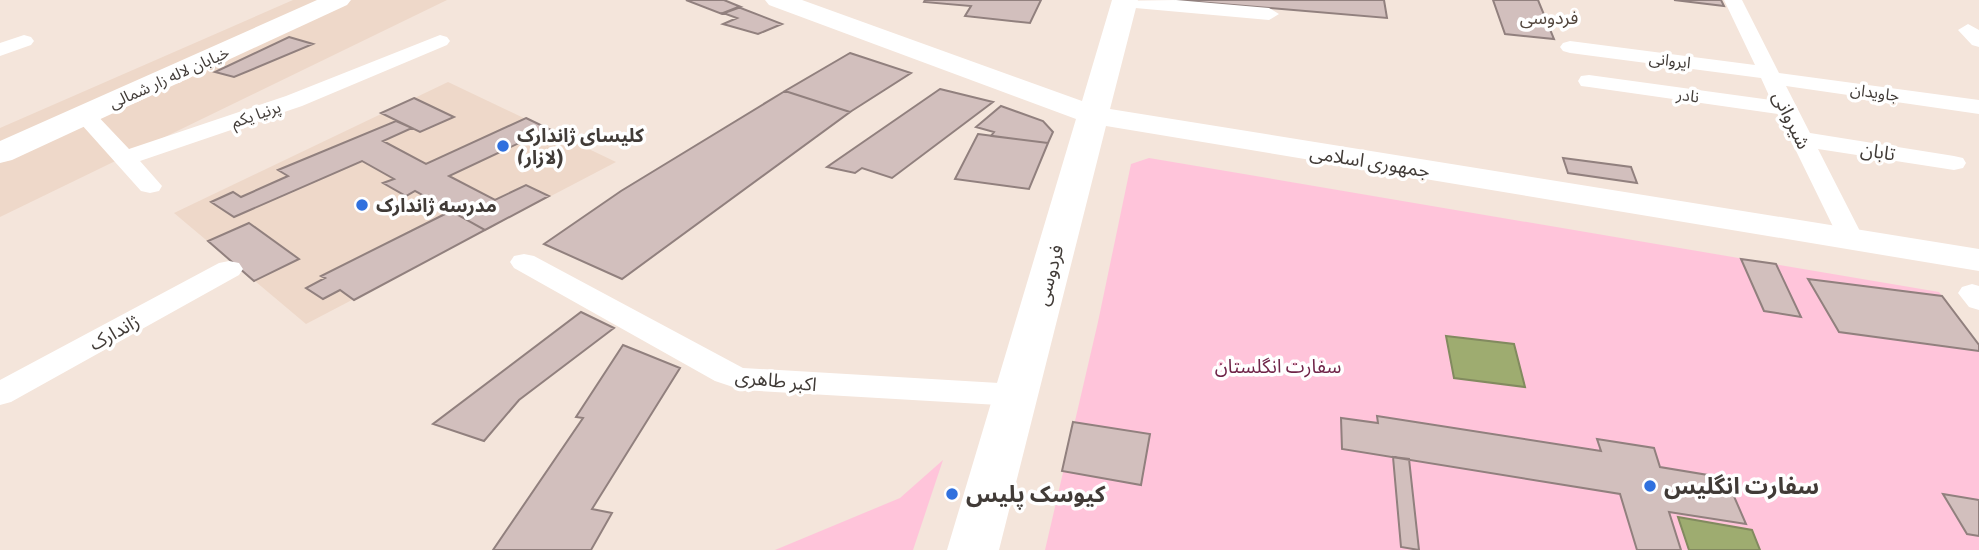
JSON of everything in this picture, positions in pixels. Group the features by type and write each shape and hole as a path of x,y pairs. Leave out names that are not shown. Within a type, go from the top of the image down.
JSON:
{"main road":[{"name":"خیابان لاله زار شمالی","path":"0,153 338,0"},
{"name":"جمهوری اسلامی","path":"778,0 1093,115 1851,239 1977,285"},
{"name":"فردوسی","path":"973,550 1124,1"}],"street":[{"name":"شیروانی","path":"1733,0 1851,239"},
{"path":"1124,1 1269,14"},
{"path":"0,50 24,41"},
{"name":"پرنیا یکم","path":"124,159 294,101 440,41"},
{"name":"ایروانی","path":"1570,47 1770,75"},
{"name":"جاویدان","path":"1770,75 1979,107"},
{"name":"نادر","path":"1589,81 1787,109"},
{"path":"84,115 150,186"},
{"name":"تابان","path":"1801,139 1954,163"},
{"name":"اکبر طاهری","path":"524,262 726,374 742,379 1016,395"},
{"name":"ژاندارک","path":"0,394 229,269"}],"shaded area":[{"path":"293,0 447,0 0,217 0,128"},
{"name":"مدرسه ژاندارک","path":"448,82 616,162 306,324 174,213"},
{"path":"1446,336 1514,344 1525,387 1454,378"},
{"path":"1678,517 1752,530 1760,550 1689,550"}],"green space":[{"name":"سفارت انگلستان","path":"1149,158 1939,292 1979,345 1979,550 1045,550 1098,322 1131,164"},
{"path":"943,460 913,550 775,550 900,498"}],"building":[{"path":"686,0 724,0 741,7 722,14"},
{"path":"1041,0 1030,23 965,16 971,6 924,2"},
{"path":"1174,0 1384,0 1387,18"},
{"path":"1493,0 1538,0 1554,39 1505,34"},
{"path":"1674,0 1721,0 1724,6"},
{"path":"738,7 782,24 758,34 723,24 737,18 723,13"},
{"path":"289,37 313,44 234,77 215,72"},
{"path":"850,53 911,73 850,112 785,91"},
{"path":"940,89 993,102 892,178 862,168 855,173 827,167"},
{"path":"785,91 850,112 622,279 544,244 621,191"},
{"path":"414,98 454,117 420,132 381,113"},
{"path":"1001,106 1043,121 1053,132 1048,143 991,136 994,132 976,127"},
{"path":"526,118 549,129 449,176 495,200 526,185 549,196 485,230 415,191 406,196 383,183 394,179 362,161 234,217 211,202 233,192 241,197 288,176 278,170 396,121 412,128 383,141 426,164"},
{"path":"978,134 1048,143 1029,189 955,179"},
{"path":"1563,158 1631,167 1637,183 1568,173"},
{"path":"451,211 485,230 354,300 340,290 323,299 306,288 325,278 321,276"},
{"path":"249,223 299,259 254,281 208,241"},
{"path":"1741,259 1776,264 1801,317 1764,311"},
{"path":"1808,279 1942,296 1979,345 1979,351 1839,332"},
{"path":"581,312 614,328 519,400 484,441 433,424"},
{"path":"623,345 680,368 592,509 612,513 591,550 493,550 583,418 576,417"},
{"name":"سفارت انگلیس","path":"1377,416 1601,451 1597,439 1654,448 1660,467 1726,478 1746,524 1669,512 1681,550 1637,550 1620,494 1342,449 1341,418 1378,423"},
{"path":"1073,422 1150,434 1141,485 1062,471"},
{"path":"1393,457 1409,459 1419,550 1401,547"},
{"path":"1943,494 1979,500 1979,536 1967,534"}],"place":[{"name":"کلیسای ژاندارک (لازار)","path":"503,146"},
{"name":"مدرسه ژاندارک","path":"362,205"},
{"name":"سفارت انگلیس","path":"1650,486"},
{"name":"کیوسک پلیس","path":"952,494"}],"district":[{"name":"فردوسی","path":"1549,18"}]}
